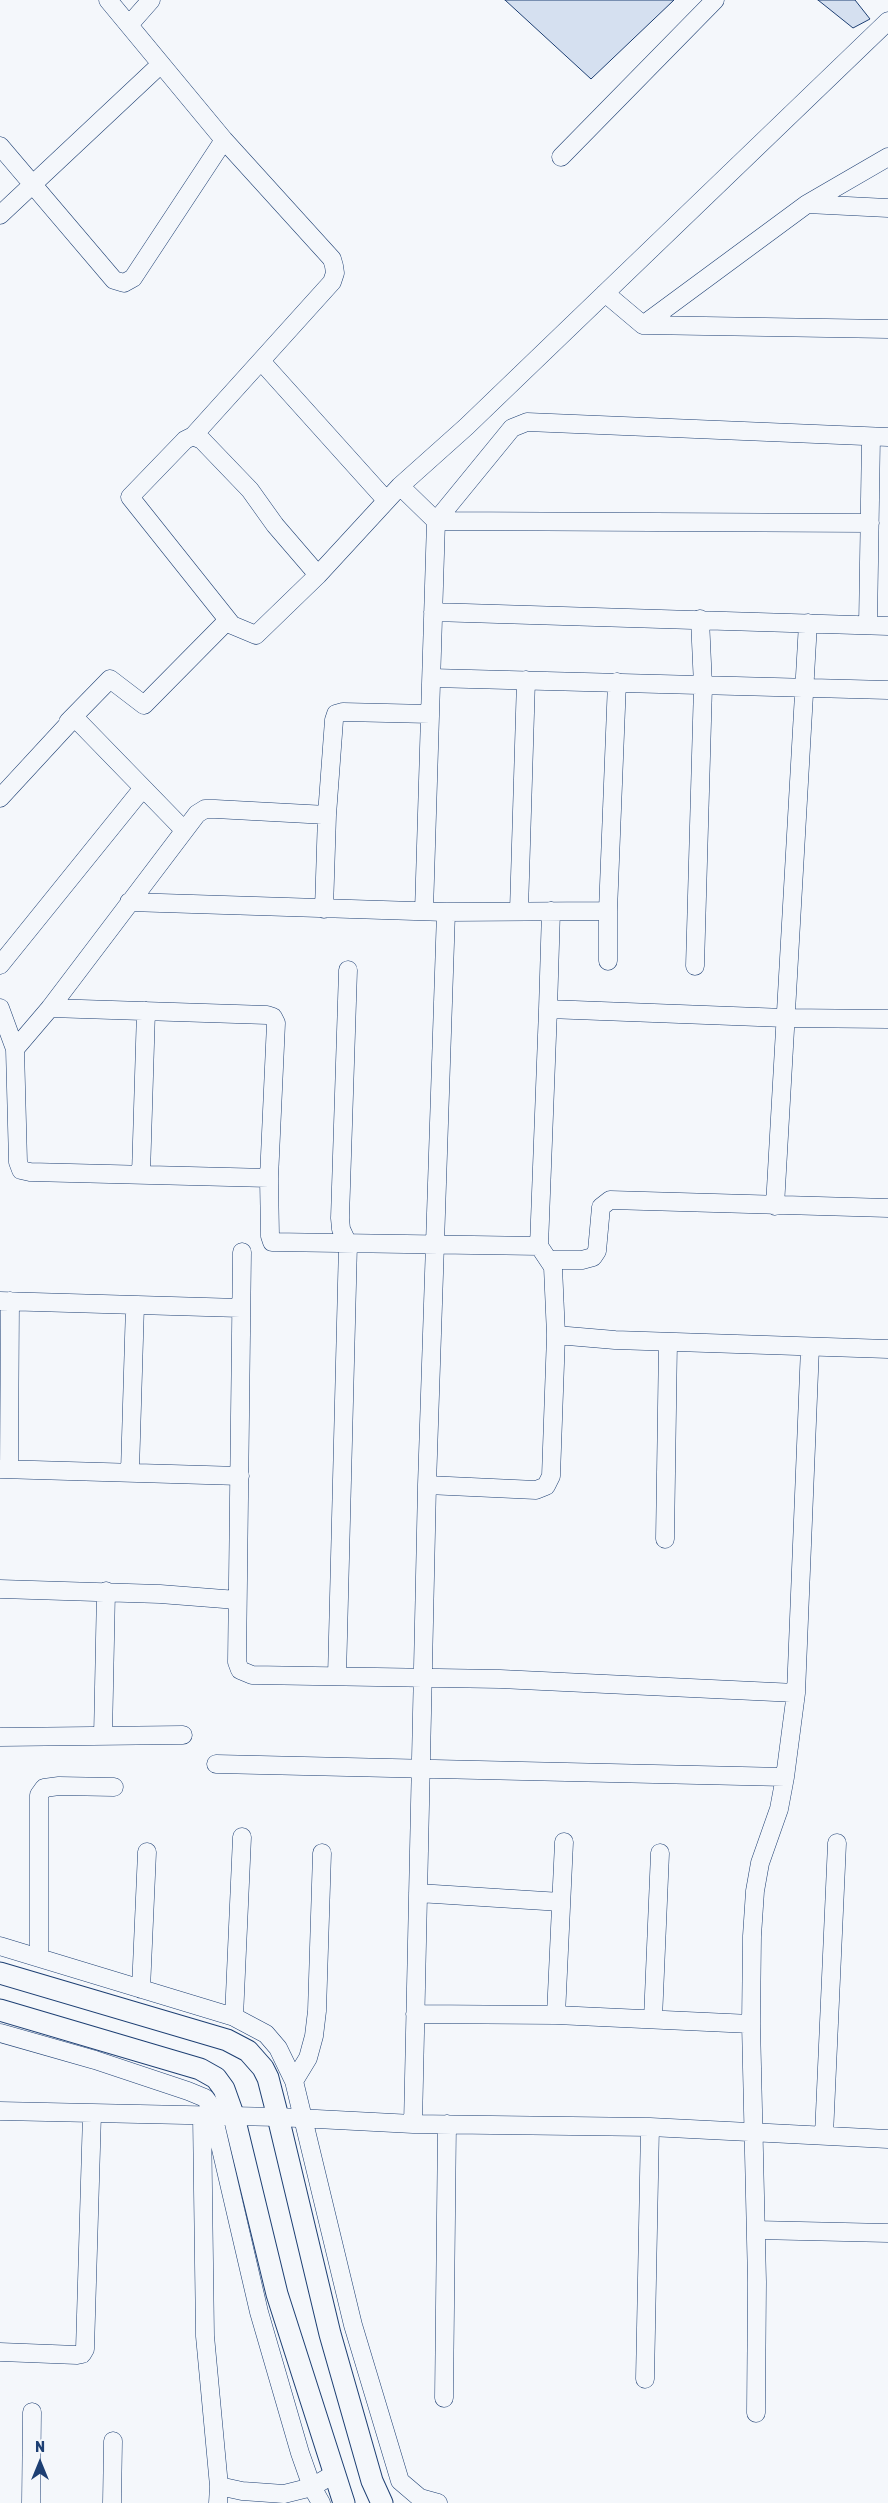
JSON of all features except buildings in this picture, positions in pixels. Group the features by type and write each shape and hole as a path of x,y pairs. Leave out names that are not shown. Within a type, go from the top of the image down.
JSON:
{"street":[{"path":"108,0 224,140 332,259 334,266 335,272 332,282 193,436 185,440 130,497 232,625 256,634 318,575 400,486 466,427 888,22"},
{"path":"129,25 151,0"},
{"path":"561,158 715,0"},
{"path":"0,215 161,64"},
{"path":"0,146 34,183 114,280 124,283 133,278 224,140"},
{"path":"643,325 807,204 888,157"},
{"path":"807,204 888,208"},
{"path":"605,293 643,325 888,329"},
{"path":"261,361 386,500"},
{"path":"424,910 436,521 512,428 527,422 880,437 870,523 868,625"},
{"path":"193,436 202,440 250,490 275,525 318,575"},
{"path":"400,486 436,521 870,523"},
{"path":"433,612 888,626"},
{"path":"695,966 702,686 700,619"},
{"path":"0,798 68,722 110,679 144,705 228,620"},
{"path":"774,1206 808,623"},
{"path":"432,678 702,686 804,686 888,690"},
{"path":"519,910 526,680"},
{"path":"608,961 608,910 617,682"},
{"path":"324,909 327,815 336,714 343,712 430,714"},
{"path":"68,722 72,720 78,721 183,829"},
{"path":"0,965 143,788"},
{"path":"15,1049 50,1008 183,829 197,814 206,809 327,815"},
{"path":"129,902 446,912 608,910"},
{"path":"427,1484 536,1490 546,1486 550,1476 556,1335 553,1267 539,1246 550,911"},
{"path":"413,2124 427,1484 446,912"},
{"path":"337,1676 348,1244 341,1229 340,1218 348,970"},
{"path":"0,1008 15,1049 18,1162 21,1170 30,1172 269,1178"},
{"path":"50,1008 267,1015 273,1017 276,1023 269,1178 270,1236 272,1242 539,1246"},
{"path":"548,1009 785,1018 888,1019"},
{"path":"141,1174 146,1011"},
{"path":"550,1260 582,1260 593,1257 597,1251 601,1207 610,1200 888,1208"},
{"path":"242,1252 237,1662 240,1670 252,1675 423,1677 796,1693"},
{"path":"240,1308 5,1301 4,1469 130,1471 240,1476"},
{"path":"130,1471 135,1306"},
{"path":"556,1335 668,1342 888,1349"},
{"path":"665,1539 668,1342"},
{"path":"756,2412 756,2230 750,2024 755,1891 760,1863 779,1810 796,1693 810,1347"},
{"path":"0,1589 106,1591 238,1600"},
{"path":"103,1736 106,1591"},
{"path":"0,1737 183,1735"},
{"path":"216,1764 785,1778"},
{"path":"39,1957 39,1795 44,1788 59,1786 114,1787"},
{"path":"234,2017 242,1837"},
{"path":"556,2015 564,1842"},
{"path":"824,2135 837,1843"},
{"path":"142,1989 147,1852"},
{"path":"294,2081 308,2058 314,2036 317,2011 322,1853"},
{"path":"653,2019 660,1853"},
{"path":"418,1893 561,1902"},
{"path":"0,1946 234,2017 266,2034 278,2048 294,2081 353,2325 400,2481 420,2498 438,2503"},
{"path":"0,1973 227,2040 248,2050 263,2068 268,2078 278,2117 330,2334 372,2481 382,2503"},
{"path":"0,2010 200,2069 216,2078 224,2089 234,2117 277,2294 344,2503"},
{"path":"415,2014 556,2015 750,2024"},
{"path":"0,2033 95,2060 188,2090 205,2098 211,2106 207,2116 205,2336 218,2495 242,2491 284,2494 312,2487 334,2474"},
{"path":"0,2111 278,2117 413,2124 650,2127 888,2139"},
{"path":"0,2352 77,2355 82,2354 85,2349 92,2114"},
{"path":"207,2116 259,2312 312,2487 321,2503"},
{"path":"444,2398 446,2124"},
{"path":"646,2379 650,2127"},
{"path":"756,2230 888,2233"},
{"path":"31,2503 32,2412"},
{"path":"112,2503 113,2441"}]}
